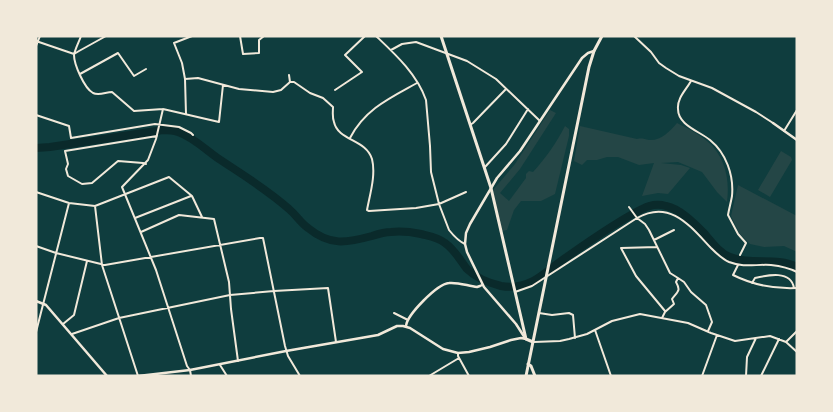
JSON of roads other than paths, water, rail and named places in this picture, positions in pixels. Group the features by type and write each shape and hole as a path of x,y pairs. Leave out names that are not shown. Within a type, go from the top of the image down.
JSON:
{"main road":[{"path":"441,36 491,188 526,339 533,342"},
{"path":"526,376 589,67 594,51 602,36"},
{"path":"528,364 531,366 535,376"}],"street":[{"path":"36,46 40,36"},
{"path":"81,36 74,54 80,74 86,85 94,93 112,92 134,111 163,109 219,122 223,85"},
{"path":"74,54 106,36"},
{"path":"186,114 185,79 182,63 174,43 192,36"},
{"path":"240,36 243,54 259,53 259,40 264,36"},
{"path":"335,90 362,72 345,54 365,36"},
{"path":"376,36 409,70 426,100 431,172 439,204 449,230 465,244"},
{"path":"380,39 383,36"},
{"path":"415,36 416,42"},
{"path":"634,36 664,67 679,76 712,88 761,114 797,140"},
{"path":"37,41 74,54"},
{"path":"391,50 402,44 416,42 466,61 496,79 540,120"},
{"path":"526,339 516,324 490,295 476,272 465,244 468,228 497,178 520,151 579,62 585,55 594,51"},
{"path":"80,74 118,53 134,76 146,69"},
{"path":"579,62 588,63 589,67"},
{"path":"289,75 290,82"},
{"path":"185,79 198,78 239,88 273,92 281,90 290,82"},
{"path":"691,81 679,99 677,106 679,117 719,148 729,168 732,197 728,215 738,234 746,243 740,255"},
{"path":"290,82 294,82 331,104 333,107 334,124 340,134 350,138 367,150 372,160 373,178 367,210 416,208 439,204 466,192"},
{"path":"350,138 359,122 373,109 417,83"},
{"path":"470,125 506,89"},
{"path":"163,109 160,126 146,164 123,186 191,376"},
{"path":"484,168 506,144 528,109"},
{"path":"784,131 797,110"},
{"path":"36,115 66,124 69,126 71,138 155,124 179,127 193,135"},
{"path":"146,164 118,162 92,183 82,184 68,176 65,150 157,135"},
{"path":"36,192 69,203 95,206 169,177 192,196 202,218"},
{"path":"135,218 192,196"},
{"path":"36,332 69,203"},
{"path":"95,206 102,265 138,376 166,374 220,365 378,335 393,328 406,326 414,329 443,349 458,353 490,347 511,340 526,339"},
{"path":"630,208 636,218 644,224 654,240 670,273 684,282 691,292 706,305 712,322 708,332"},
{"path":"514,291 532,286 636,218 654,212 675,215 686,222 724,259 738,265 776,266 797,272"},
{"path":"140,232 179,215 214,219 229,282 238,361"},
{"path":"654,240 674,230"},
{"path":"36,246 102,265 263,238 286,351 300,376"},
{"path":"657,246 621,248 636,276 665,312"},
{"path":"63,324 74,315 87,261"},
{"path":"738,265 733,275 752,283 774,288 795,288"},
{"path":"752,283 754,278 782,275 787,277 795,288"},
{"path":"662,318 665,312 674,304 672,299 680,288 676,282 678,278"},
{"path":"406,326 408,320 443,284 453,283 477,287 482,283"},
{"path":"72,334 120,318 230,295 274,290 328,288 336,342"},
{"path":"36,301 44,304 63,324 107,376"},
{"path":"394,313 408,320"},
{"path":"539,313 552,315 569,313 573,315 575,338"},
{"path":"533,342 575,338 612,321 640,314 688,323 735,341 770,336 786,342 797,352"},
{"path":"516,324 519,325 521,322"},
{"path":"595,330 611,376"},
{"path":"786,342 797,331"},
{"path":"703,375 717,335"},
{"path":"746,376 747,357 756,338"},
{"path":"761,376 779,339"},
{"path":"458,353 470,376"},
{"path":"429,376 459,358"},
{"path":"220,365 227,376"}],"waterway":[{"path":"36,148 163,130 176,131 194,140 264,189 289,209 305,226 324,238 346,241 383,233 398,232 430,236 439,239 449,246 474,275 487,282 501,286 517,286 533,281 613,226 643,208 656,205 671,208 691,220 719,250 730,257 747,261 780,262 797,267"}]}
